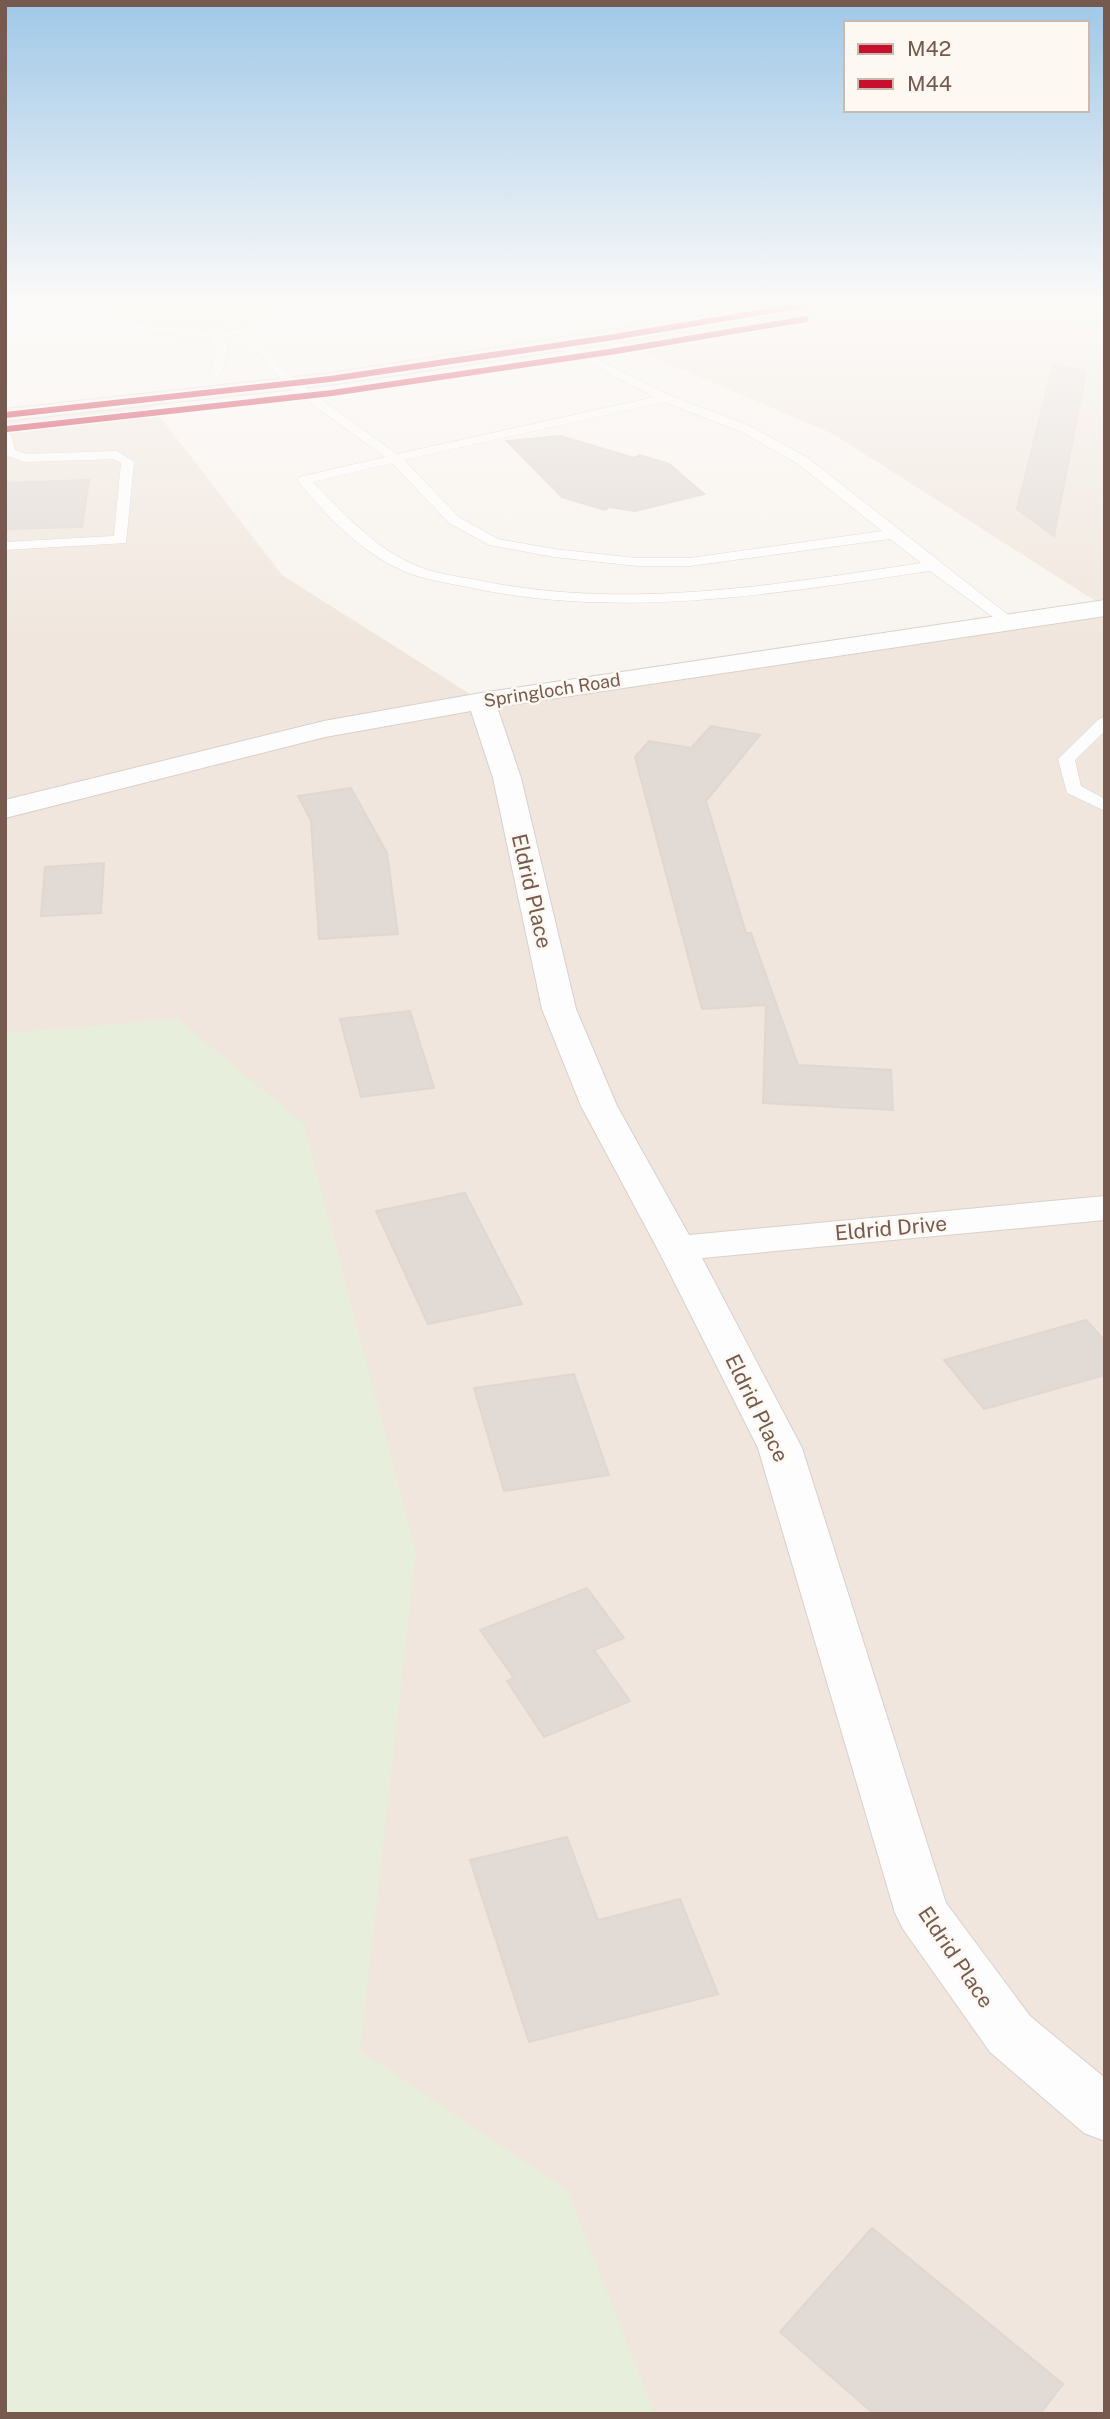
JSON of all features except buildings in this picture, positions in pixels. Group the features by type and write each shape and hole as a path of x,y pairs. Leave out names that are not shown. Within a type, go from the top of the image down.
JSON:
{"street":[{"name":"Springloch Road","path":"5,809 324,729 481,701 1105,608"},
{"name":"Eldrid Place","path":"481,701 507,778 559,1009 598,1106 677,1248 780,1448 922,1913 1010,2034 1105,2114"},
{"name":"Eldrid Drive","path":"677,1248 1105,1208"}],"lane":[{"path":"340,418 395,458 454,520 494,542 554,554 637,562 690,562 893,534"},
{"path":"576,418 304,480 343,522 405,566 497,592 606,601 728,595 933,566"},
{"path":"717,418 746,429 803,461 933,566 1009,622"},
{"path":"5,435 7,452 25,458 117,455 128,462 121,540 5,546"},
{"path":"1105,722 1066,759 1073,789 1105,806"}],"shaded area":[{"path":"5,418 161,418 282,575 481,701 1105,608 1105,2414 5,2414"},
{"path":"795,418 1105,418 1105,607 833,434"}],"green space":[{"path":"177,1019 304,1124 416,1552 360,2051 567,2190 655,2414 5,2414 5,1033"}],"transit line":[{"name":"M44","path":"7,429 107,418"}]}
